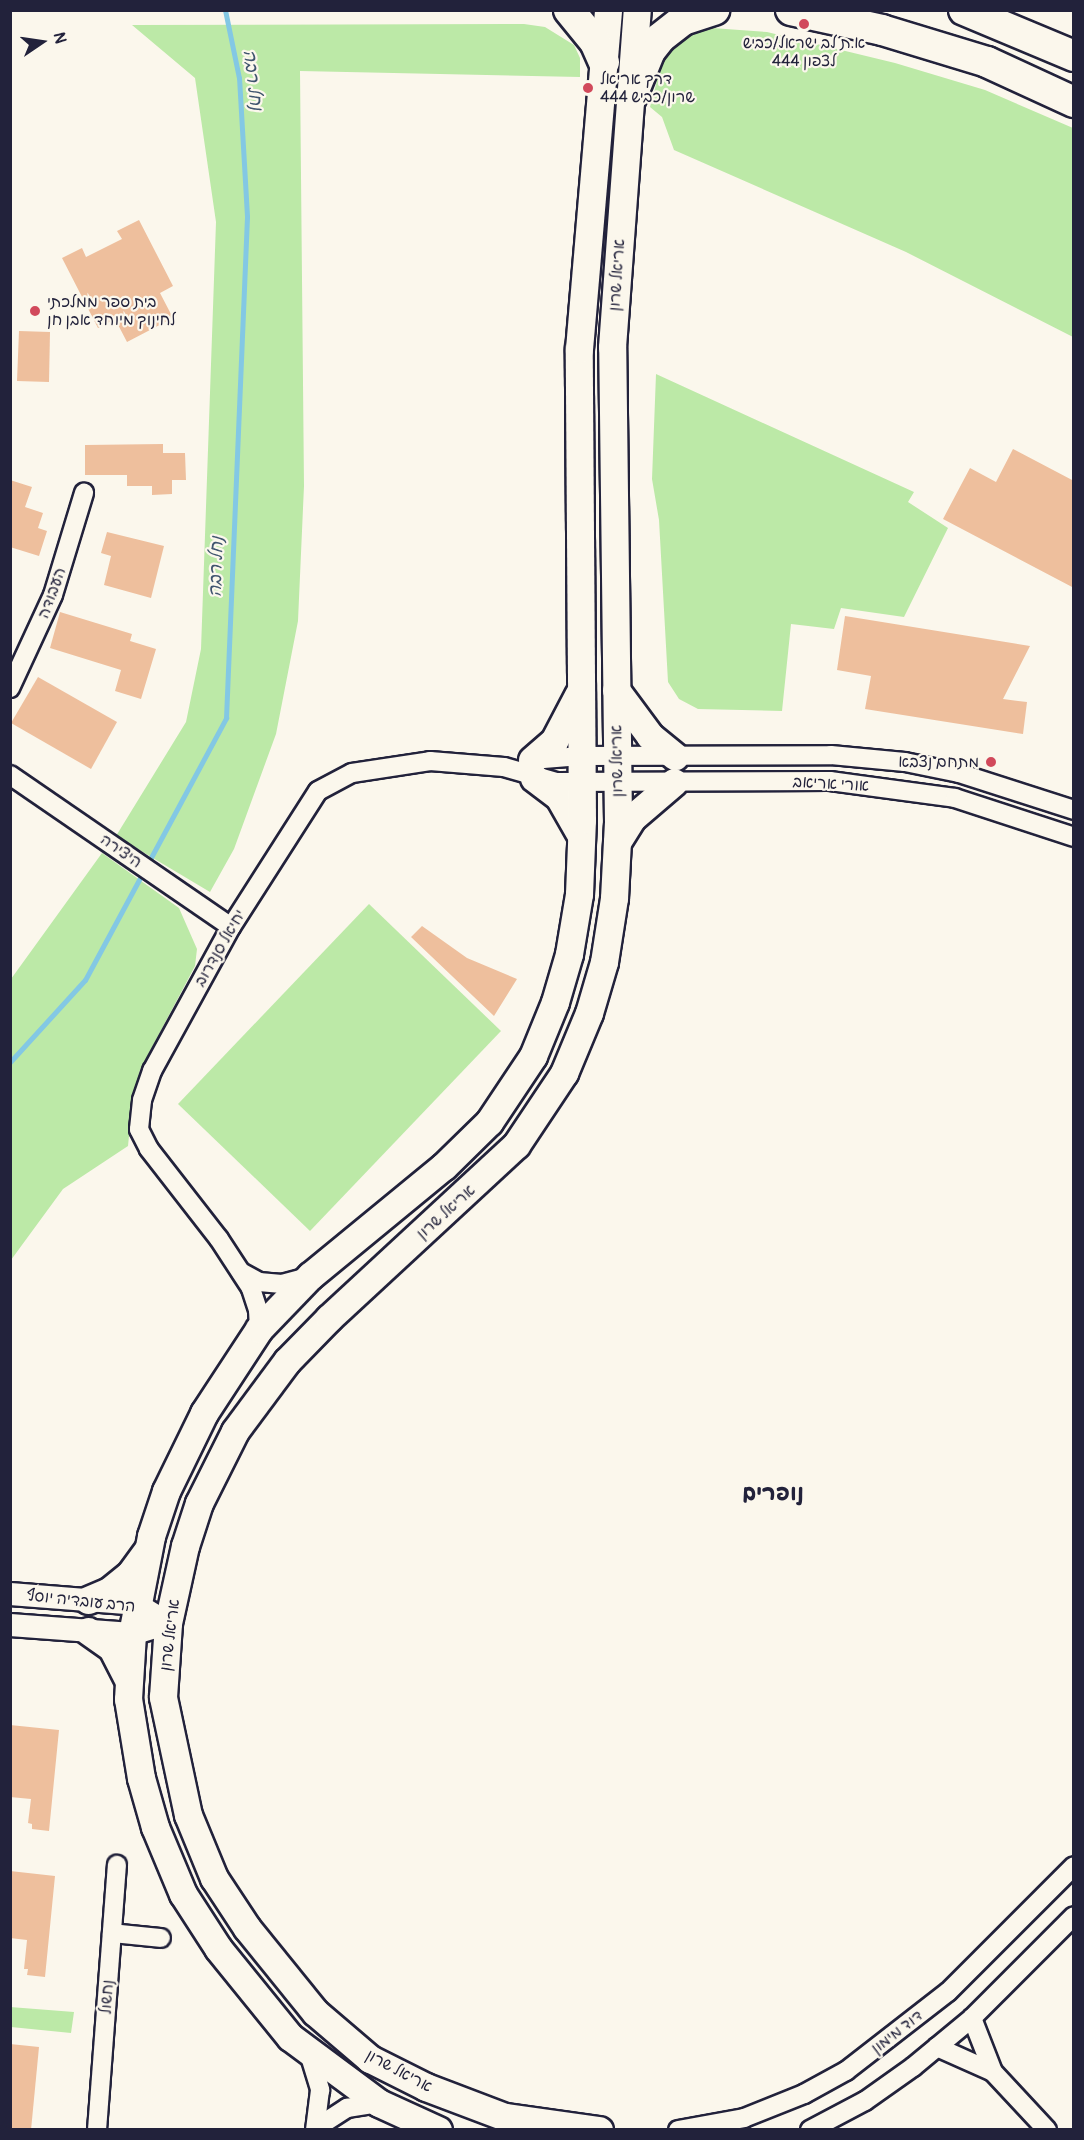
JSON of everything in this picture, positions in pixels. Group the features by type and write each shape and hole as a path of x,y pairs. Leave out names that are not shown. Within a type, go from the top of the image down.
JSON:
{"main road":[{"path":"569,10 595,42 604,62"},
{"name":"אריאל שרון","path":"438,2130 379,2103 290,2037 218,1948 183,1894 155,1827 141,1778 128,1699 132,1634 148,1549 166,1491 184,1450 259,1329 310,1276 444,1166 489,1122 533,1056 555,1002 569,954 579,894 582,783 579,349 608,10"},
{"name":"אריאל שרון","path":"599,2130 505,2117 426,2087 370,2059 315,2012 247,1928 214,1878 188,1815 163,1697 168,1623 199,1503 252,1404 329,1317 516,1146 564,1072 589,1013 604,962 617,842 610,416 637,10"},
{"path":"631,98 650,51 660,38 683,20 714,10"},
{"path":"790,10 882,30 987,62 1074,102"},
{"path":"964,10 1074,56"},
{"path":"581,688 554,741 533,769 559,798 581,836"},
{"path":"616,690 674,769 632,818 617,842"},
{"path":"88,1600 123,1579 148,1549"},
{"path":"88,1631 112,1648 129,1682"}],"street":[{"name":"העבודה","path":"10,688 53,595 84,493"},
{"name":"אורי אריאב","path":"582,783 617,770 674,769 831,755 905,762 990,780 1074,810"},
{"name":"יחיאל סנדרוב","path":"533,769 581,756 617,770"},
{"name":"יחיאל סנדרוב","path":"259,1329 258,1310 241,1272 149,1149 139,1128 142,1100 152,1071 231,927 318,791 352,773 430,761 533,769 582,783"},
{"name":"אורי אריאב","path":"617,770 674,769 901,788 983,805 1074,837"},
{"name":"היצירה","path":"10,775 231,927"},
{"path":"241,1272 259,1282 282,1284 310,1276"},
{"name":"הרב עובדיה יוסף","path":"10,1594 136,1604 168,1623"},
{"name":"הרב עובדיה יוסף","path":"10,1625 132,1634 168,1623"},
{"name":"נחשול","path":"97,2130 117,1865"},
{"name":"דוד מימון","path":"678,2130 744,2118 804,2094 846,2070 948,1992 1074,1866"},
{"path":"810,2130 865,2101 937,2047 972,2018 1074,1916"},
{"path":"112,1933 161,1938"},
{"path":"972,2018 993,2072 1047,2130"},
{"path":"937,2047 993,2072"},
{"path":"309,2053 320,2090 315,2128"},
{"path":"315,2128 347,2108 379,2103"}],"green space":[{"path":"524,24 545,27 574,45 580,58 580,77 300,71 304,486 298,621 276,734 234,849 210,892 116,836 186,722 201,649 216,222 195,78 132,25"},
{"path":"698,27 767,32 895,63 985,90 1073,128 1073,337 906,252 674,150 662,117 650,107 666,47"},
{"path":"656,374 914,492 908,502 948,528 904,617 841,608 834,629 791,624 782,711 698,709 679,699 668,682 659,520 652,479"},
{"path":"102,853 179,908 197,949 195,966 140,1070 133,1096 128,1146 63,1189 11,1260 11,979"},
{"path":"369,904 501,1031 310,1231 178,1104"},
{"path":"10,2007 74,2012 71,2033 11,2027"}],"building":[{"path":"139,220 173,286 160,293 173,318 127,342 115,319 98,328 62,258 82,248 86,257 122,239 117,231"},
{"path":"19,331 50,332 49,382 17,381"},
{"path":"163,444 163,453 185,453 186,480 172,480 172,494 152,495 152,486 127,486 127,475 85,475 85,445"},
{"path":"1013,449 1074,481 1074,588 943,519 970,468 996,482"},
{"path":"10,480 32,487 25,507 43,513 38,528 47,531 39,556 10,547"},
{"path":"107,532 164,546 151,598 104,585 111,556 101,553"},
{"path":"60,612 132,634 130,641 156,649 141,699 115,691 121,670 50,648"},
{"path":"845,616 1030,646 1003,699 1027,702 1023,734 865,709 871,676 837,670"},
{"path":"38,677 117,722 91,769 11,723"},
{"path":"422,926 467,958 517,979 494,1016 411,937"},
{"path":"10,1725 59,1730 49,1831 32,1829 32,1824 28,1823 31,1799 10,1797"},
{"path":"10,1871 55,1876 45,1977 27,1975 28,1969 24,1969 27,1940 10,1938"},
{"path":"10,2044 39,2047 31,2130 10,2130"}],"waterway":[{"name":"נחל רבה","path":"10,1062 85,980 226,718 247,216 239,78 225,10"}],"place":[{"name":"א.ת לב ישראל/כביש 444 לצפון","path":"804,24"},
{"name":"דרך אריאל שרון/כביש 444","path":"588,88"},
{"name":"בית ספר ממלכתי לחינוך מיוחד אבן חן","path":"35,311"},
{"name":"מתחם נצבא","path":"991,762"}],"district":[{"name":"נופרים","path":"773,1494"}]}
